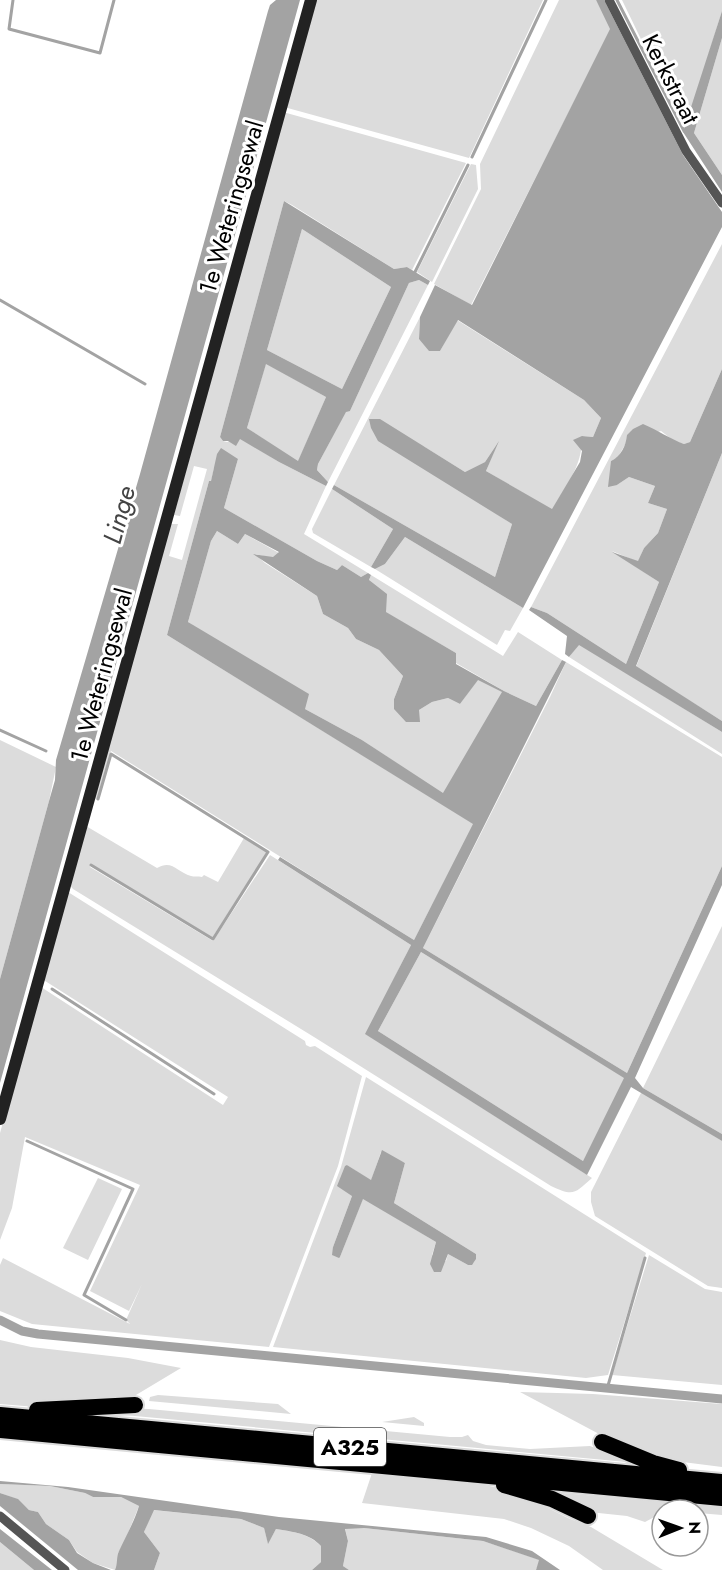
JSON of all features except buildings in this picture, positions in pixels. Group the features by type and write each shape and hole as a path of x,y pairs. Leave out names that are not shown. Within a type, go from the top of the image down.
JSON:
{"highway":[{"path":"1,1420 32,1410 135,1405"},
{"name":"A325","path":"1,1420 465,1474 722,1498"},
{"name":"A325","path":"1,1420 722,1482"},
{"path":"602,1442 653,1463 679,1470 698,1480"},
{"path":"465,1474 552,1499 588,1516"}],"street":[{"name":"1e Weteringsewal","path":"0,1119 311,0"},
{"name":"Kerkstraat","path":"609,0 686,151 722,203"},
{"path":"0,1516 65,1570"}],"shaded area":[{"path":"276,0 300,0 0,1083 0,979 55,780 56,760 140,474 268,11 270,5"},
{"path":"316,0 543,0 469,158 284,107"},
{"path":"559,0 596,0 611,29 471,305 434,284 481,189 480,164"},
{"path":"596,0 604,0 683,155 722,212 722,227 523,608 405,537 385,564 375,569 371,567 393,529 332,489 334,485 495,577 512,524 378,441 369,419 380,419 465,472 485,462 499,441 486,471 552,509 580,462 582,451 573,440 582,436 593,437 601,418 584,400 458,320 440,351 429,351 419,339 420,317 435,285 472,305 610,29"},
{"path":"622,0 722,0 722,11 685,130"},
{"path":"722,11 722,38 694,133 722,175 722,192 683,132"},
{"path":"722,38 722,175 694,133"},
{"path":"283,112 466,163 412,270 407,267 394,269 284,201 220,437 227,442 240,438 279,462 326,486 304,534 368,573 361,577 342,565 337,570 317,561 224,508 238,459 214,468 167,635 474,824 414,940 111,751 97,800 94,797 168,524 178,524 169,556 182,560 207,469 194,466 180,516 174,515"},
{"path":"471,164 476,165 478,189 432,282 417,272"},
{"path":"284,201 394,269 407,267 430,281 428,285 419,280 409,283 350,411 346,412 318,464 317,470 328,482 326,486 240,439 236,446 223,441 220,437","holes":["302,229 391,287 342,389 267,350","266,364 326,397 298,461 247,428"]},
{"path":"302,229 391,287 342,389 267,350"},
{"path":"722,244 722,369 690,442 684,444 674,441 661,431 626,443 618,457 611,461 617,485 629,477 655,486 648,503 667,509 658,533 644,548 638,562 612,551 659,582 626,664 547,613 531,607"},
{"path":"419,280 428,285 328,482 317,470 318,464 346,411 350,411 409,283"},
{"path":"420,317 419,339 440,351 457,320 584,400 601,418 593,437 582,436 582,447 577,466 552,510 486,471 497,444 485,462 465,472 423,446 471,497 512,524 495,577 334,485"},
{"path":"266,363 326,397 298,462 247,428"},
{"path":"722,369 722,453 636,666 722,721 722,732 579,645 569,657 565,654 567,636 529,610 531,607 547,613 626,664 659,582 612,552 638,561 644,548 658,533 667,509 648,503 655,486 629,477 617,485 608,487 611,461 622,450 627,435 643,424 684,444 690,442"},
{"path":"221,448 238,459 224,508 317,561 337,570 342,565 361,577 368,573 371,575 369,580 387,594 386,612 456,653 456,664 536,706 562,660 566,662 423,948 627,1073 722,866 722,885 635,1078 643,1088 722,1134 722,1141 631,1087 587,1175 365,1034 411,945 278,860 280,857 414,940 473,824 167,635 217,454","holes":["217,531 238,544 245,534 279,552 273,557 253,554 317,596 323,614 348,628 356,639 379,650 403,676 394,699 394,709 406,722 420,722 419,710 432,702 448,698 460,704 478,680 502,692 443,793 362,740 305,709 309,694 188,622 211,541","421,952 624,1078 583,1161 378,1031"]},
{"path":"722,453 722,721 636,667"},
{"path":"332,489 393,529 371,567 313,533 312,529"},
{"path":"217,531 238,544 245,534 279,553 273,558 255,554 265,563 317,596 323,614 348,628 356,639 379,650 403,676 394,699 419,710 432,702 448,698 460,704 478,679 503,692 443,794 362,740 305,709 188,622 211,541"},
{"path":"405,537 523,608 510,631 505,630 497,645 375,569 385,564"},
{"path":"371,575 503,656 518,632 562,660 536,706 504,691 456,663 456,653 385,612 369,580"},
{"path":"579,644 722,732 722,754 569,657"},
{"path":"566,662 722,757 722,866 627,1073 423,948"},
{"path":"0,740 56,767 49,801 0,979"},
{"path":"86,826 157,868 167,865 191,876 202,877 204,875 218,882 244,838 267,852 212,938 90,864 90,867 213,941 270,855 411,945 366,1034 592,1178 574,1192 565,1192 551,1186 73,889 69,884"},
{"path":"68,892 305,1041 306,1045 315,1046 362,1076 338,1166 269,1347 32,1324 0,1311 0,1265 3,1258 130,1324 126,1320 142,1284 129,1311 90,1291 140,1185 25,1137 12,1208 0,1240 0,1133 41,987 223,1105 228,1097 42,979"},
{"path":"722,926 722,1134 643,1088"},
{"path":"421,952 625,1078 583,1161 378,1031"},
{"path":"366,1077 646,1253 608,1375 586,1378 273,1347 341,1167","holes":["381,1152 405,1163 394,1203 476,1254 472,1264 468,1265 448,1254 446,1261 432,1255 436,1242 363,1198 340,1257 333,1247 352,1196 347,1165 371,1181"]},
{"path":"642,1091 722,1141 722,1288 708,1286 595,1216 591,1192"},
{"path":"382,1150 405,1163 394,1203 476,1254 472,1265 448,1254 441,1272 434,1272 430,1264 436,1242 363,1199 340,1257 332,1255 352,1196 337,1186 345,1166 347,1165 371,1180"},
{"path":"98,1178 122,1189 88,1260 63,1248"},
{"path":"649,1255 705,1289 722,1292 722,1385 612,1375"},
{"path":"0,1340 31,1347 128,1358 181,1368 131,1398 48,1408 0,1404"},
{"path":"520,1392 593,1394 722,1404 722,1467 659,1459 601,1435"},
{"path":"158,1395 278,1404 291,1414 149,1401 150,1397"},
{"path":"121,1408 450,1437 468,1435 473,1441 486,1445 530,1449 590,1446 637,1463 92,1412"},
{"path":"414,1417 424,1423 424,1426 382,1422"},
{"path":"372,1473 485,1485 516,1492 591,1527 663,1570 603,1570 569,1546 531,1528 504,1519 362,1503"},
{"path":"0,1481 68,1487 279,1517 486,1537 532,1551 560,1570 536,1570 539,1560 483,1541 364,1528 345,1529 348,1541 343,1566 349,1570 312,1570 321,1562 321,1546 306,1536 276,1529 268,1544 264,1528 241,1519 154,1510 144,1532 160,1553 154,1570 115,1570 118,1553 139,1506 121,1497 93,1497 85,1493 50,1486 0,1484"},
{"path":"0,1484 50,1486 85,1493 93,1497 121,1497 139,1506 118,1553 115,1570 93,1563 77,1552 69,1540 46,1524 38,1512 29,1510 17,1499 0,1493"},
{"path":"551,1492 650,1501 650,1519 645,1522 627,1516 589,1512"},
{"path":"0,1493 18,1499 29,1510 38,1512 46,1524 69,1540 77,1553 111,1570 78,1570 0,1506"},
{"path":"710,1506 722,1507 722,1515 710,1514"},
{"path":"153,1510 241,1519 264,1528 268,1543 276,1529 300,1534 311,1538 321,1546 321,1562 312,1570 154,1570 160,1553 144,1532"},
{"path":"345,1528 483,1541 540,1560 536,1570 349,1570 343,1566 348,1541"},
{"path":"0,1529 52,1570 34,1570 0,1542"},
{"path":"0,1542 34,1570 0,1570"}],"waterway":[{"path":"13,0 9,29 100,53 114,0"},
{"path":"472,157 546,0"},
{"path":"617,0 684,131 687,132"},
{"path":"414,274 468,165"},
{"path":"0,300 145,384"},
{"path":"0,730 46,751"},
{"path":"91,865 213,939 268,852 111,754 98,799"},
{"path":"52,989 214,1094"},
{"path":"27,1141 133,1189 84,1295 126,1320"},
{"path":"607,1389 645,1258"},
{"path":"0,1320 22,1331 38,1334 722,1399"}],"water label":[{"name":"Linge","path":"119,515"}]}
